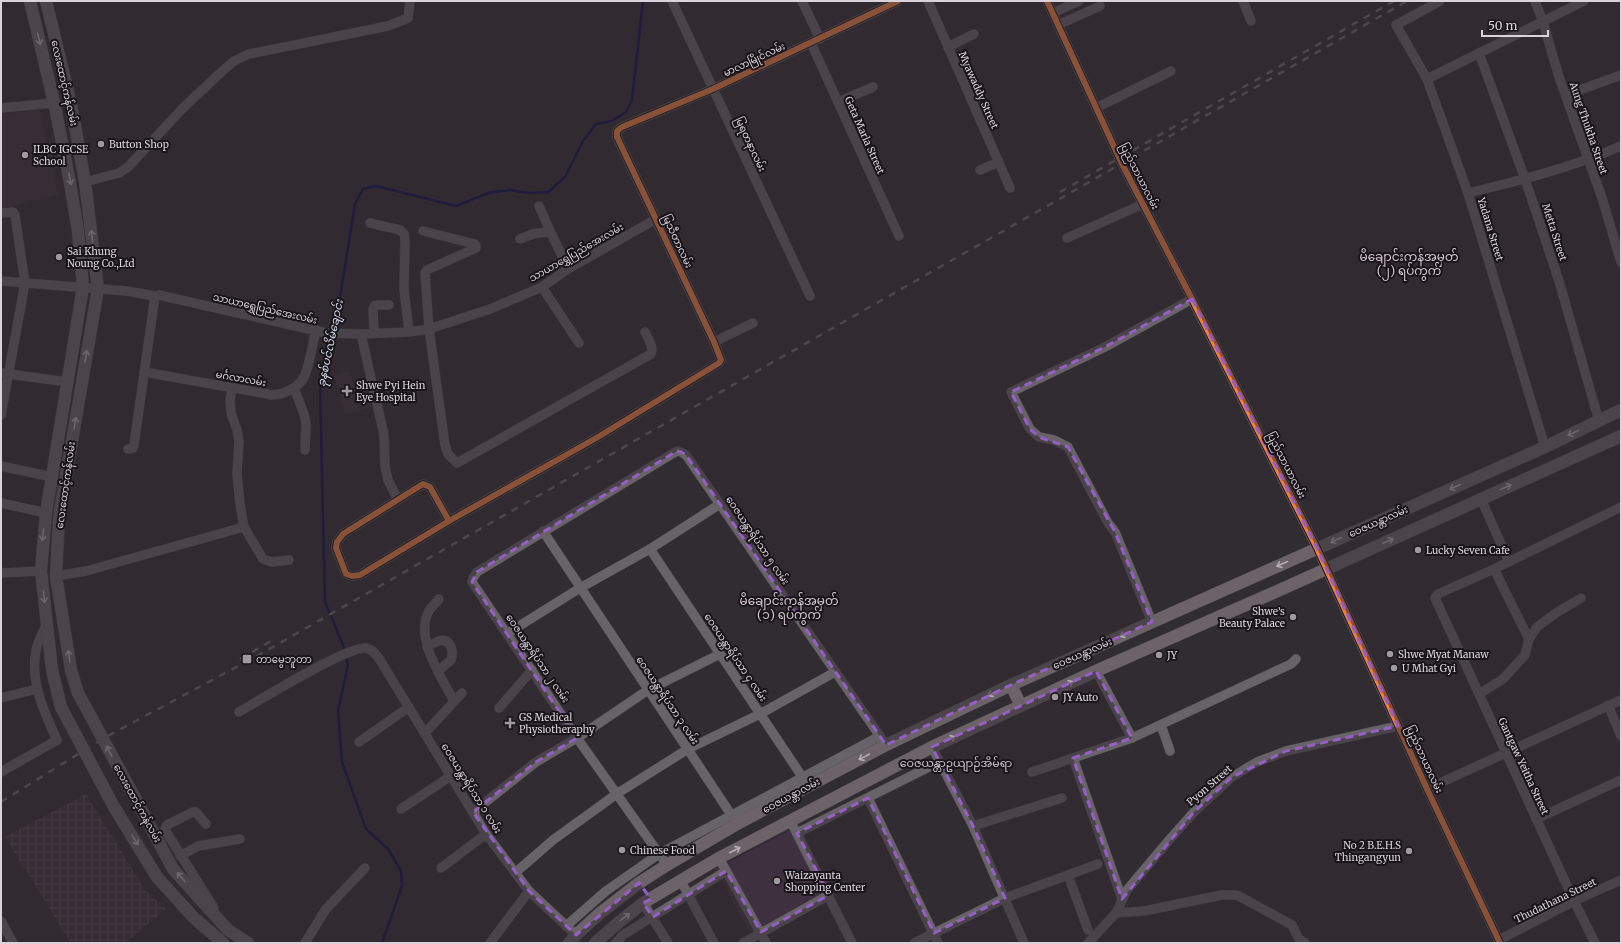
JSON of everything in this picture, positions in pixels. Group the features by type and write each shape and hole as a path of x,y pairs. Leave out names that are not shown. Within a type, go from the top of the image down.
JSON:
{"main road":[{"name":"လေးထောင့်ကန်လမ်း","path":"30,1 55,105 72,190 83,287 46,513 41,571 52,670 61,707 114,807 157,876 194,918 223,943"},
{"name":"လေးထောင့်ကန်လမ်း","path":"46,1 71,104 85,182 98,289 59,517 56,576 71,670 78,693 173,869 228,930 248,943"},
{"path":"55,105 71,104"},
{"path":"67,387 79,394"},
{"name":"ဝေဇယန္တာလမ်း","path":"573,939 598,914 639,883 734,819 883,741 1545,447 1621,410"},
{"path":"595,943 647,901 719,858 932,747 1096,671 1621,436"},
{"path":"1011,684 1021,706"},
{"path":"639,883 647,901"}],"street":[{"path":"85,182 119,173 128,167 183,108 234,61 249,54 388,26 408,18 410,1"},
{"name":"မြရတနာလမ်း","path":"672,1 810,296"},
{"name":"Geta Marla Street","path":"802,1 838,102 899,236"},
{"name":"မာလာမြိုင်လမ်း","path":"617,131 622,127 713,89 898,1"},
{"name":"Myawaddy Street","path":"928,1 1010,188"},
{"name":"ပြည်သာယာလမ်း","path":"1047,1 1119,158 1192,299 1327,568 1398,726 1499,942"},
{"path":"1052,13 1079,1"},
{"path":"1242,1 1251,21"},
{"name":"Yadana Street","path":"1440,1 1396,25 1427,79 1468,193 1545,447"},
{"name":"Aung Thukha Street","path":"1535,1 1588,160 1617,235 1621,262"},
{"path":"1427,79 1584,1"},
{"path":"1058,25 1100,6"},
{"path":"948,47 974,34"},
{"name":"Metta Street","path":"1479,53 1526,179 1559,281 1599,421"},
{"path":"1096,108 1171,71"},
{"path":"1566,95 1621,75"},
{"path":"838,102 872,87"},
{"path":"1,108 55,105"},
{"name":"မြသီတာလမ်း","path":"449,521 598,437 719,363 721,360 714,342 616,137 617,131"},
{"path":"1468,193 1526,179 1588,160 1621,146"},
{"path":"980,170 998,162"},
{"path":"1067,238 1143,204"},
{"path":"539,206 568,269"},
{"path":"1,213 13,212 15,215 24,283 5,374 1,415"},
{"name":"သာယာရွှေပြည်အေးလမ်း","path":"1,281 127,291 155,296 159,295 326,333 361,334 374,332 409,332 429,329 490,309 542,287 568,269 656,219"},
{"path":"370,223 400,230 404,234 406,240 404,289 409,332"},
{"path":"423,231 475,244 476,246 476,248 427,270 425,276 429,329 445,446 448,454 457,463 651,354 653,350 645,332"},
{"path":"520,239 542,232 547,232 552,235"},
{"path":"542,287 578,343"},
{"path":"128,449 133,448 134,445 155,296"},
{"path":"1152,622 1115,532 1108,523 1068,447 1054,440 1039,437 1030,429 1011,392 1105,347 1192,299"},
{"path":"374,332 373,309 375,304 389,305"},
{"path":"714,342 753,323"},
{"path":"305,450 306,424 304,414 294,388 304,377 316,330"},
{"path":"361,334 384,435 385,466 388,480 398,500"},
{"name":"မင်္ဂလာလမ်း","path":"144,372 273,395 283,394 294,388"},
{"path":"5,374 67,387"},
{"path":"232,388 230,400 231,414 237,430 239,441 237,474 244,527 263,559 272,562 289,560"},
{"name":"ဝေဇယန္တာရိပ်သာ ၅ လမ်း","path":"543,531 676,451 686,455 883,741"},
{"path":"56,457 69,456"},
{"path":"1,466 52,477"},
{"path":"423,484 430,487 449,521 360,575 352,576 346,574 336,548 337,542 343,534 423,484"},
{"path":"1481,499 1509,562"},
{"path":"1,503 46,513"},
{"path":"508,633 580,588 650,550 720,504"},
{"path":"1529,639 1494,569 1621,506"},
{"path":"56,576 86,571 167,550 244,527"},
{"name":"ဝေဇယန္တာရိပ်သာ ၂ လမ်း","path":"543,531 476,572 472,582 508,633 577,738 618,793 667,865"},
{"name":"ဝေဇယန္တာရိပ်သာ ၃ လမ်း","path":"543,531 734,819"},
{"name":"ဝေဇယန္တာရိပ်သာ ၄ လမ်း","path":"650,550 806,782"},
{"name":"Gantgaw Yeitha Street","path":"1494,569 1438,594 1434,598 1574,901 1595,943"},
{"path":"1,573 41,571"},
{"path":"1479,694 1503,679 1525,655 1529,639 1537,627 1556,613 1581,598"},
{"path":"439,599 428,612 425,636 427,647 454,702"},
{"path":"1,772 57,740 47,718 37,689 34,670 36,649 46,625"},
{"path":"427,647 440,640 446,641 450,644 452,650 451,660 438,671"},
{"name":"ဝေဇယန္တာရိပ်သာ ၁ လမ်း","path":"239,712 335,658 352,651 366,648 373,651 380,660 486,834 529,891 566,926 573,939"},
{"path":"473,812 536,762 577,738 648,690 720,654"},
{"path":"1032,772 1132,738 1230,691 1291,664 1296,659"},
{"path":"498,708 532,670"},
{"path":"1096,671 1132,738"},
{"path":"515,873 553,840 618,793 688,749 760,714 835,672"},
{"path":"1,698 37,689"},
{"path":"425,733 462,693"},
{"path":"1427,789 1621,700"},
{"path":"1608,705 1621,736"},
{"path":"358,742 409,707"},
{"path":"1161,725 1170,752"},
{"name":"Pyon Street","path":"1088,943 1116,913 1122,899 1142,872 1194,812 1232,778 1257,762 1286,751 1398,726"},
{"path":"932,747 973,826 1024,943"},
{"path":"1073,758 1122,899"},
{"path":"797,833 939,762"},
{"path":"401,809 451,776"},
{"path":"1536,819 1621,780"},
{"path":"868,798 938,943"},
{"path":"973,826 1062,798"},
{"path":"206,824 196,812 192,812 166,825 165,830 228,930"},
{"path":"566,926 606,892 659,854 734,819"},
{"path":"790,820 852,943"},
{"path":"441,868 486,834"},
{"path":"180,856 198,846 240,839"},
{"path":"719,858 766,943"},
{"path":"914,943 1005,898 1098,864"},
{"path":"305,943 326,909 365,868"},
{"path":"616,943 623,935 689,896 726,871"},
{"path":"1068,875 1088,930"},
{"name":"Thudathana Street","path":"1499,942 1574,901 1621,880"},
{"path":"681,881 714,943"},
{"path":"490,943 529,891"},
{"path":"742,943 829,895"},
{"path":"1116,913 1144,911 1222,895 1237,895 1292,925 1299,939 1305,943"},
{"path":"647,901 653,918 668,943"},
{"path":"1,921 13,943"}],"highlighted area":[{"path":"1192,299 1317,548 1398,726 1286,751 1232,777 1194,812 1122,899 1073,758 1132,738 1096,671 932,747 973,826 1005,898 934,933 868,798 797,833 829,895 761,932 726,871 653,917 643,903 651,899 639,883 576,935 529,891 473,812 536,762 577,738 472,582 477,572 677,451 681,452 686,455 886,745 1011,685 1152,622 1115,532 1068,447 1039,437 1030,429 1011,392 1105,347"}],"shaded area":[{"name":"ILBC IGCSE School","path":"40,110 58,195 1,208 1,114"},
{"name":"Shwe Pyi Hein Eye Hospital","path":"350,371 355,393 368,389 372,407 345,414 334,375"},
{"path":"86,794 145,890 166,909 125,943 71,943 5,837"},
{"path":"800,825 835,896 754,941 716,869"}],"waterway":[{"name":"ခုနစ်ပင်လိမ်ချောင်း","path":"346,652 325,602 320,388 336,322 355,204 363,189 376,186 456,206 488,193 509,190 530,193 548,192 565,177 583,141 596,124 612,121 626,112 632,100 643,1"},
{"name":"ခုနစ်ပင်လိမ်ချောင်း","path":"346,657 348,665 338,711 342,762 366,829 388,849 401,871 402,886 382,943"}],"railway":[{"path":"1060,192 1394,1"},
{"path":"1,802 104,738 257,656 1407,1"},
{"path":"240,659 271,641"}],"cycle path":[{"path":"449,521 430,487 423,484 343,534 337,542 336,548 346,574 352,576 360,575 449,521 598,437 719,363 721,360 714,342 617,137 617,131 622,127 713,89 898,1"},
{"path":"1047,1 1122,164 1192,299 1317,548 1427,789 1500,943"}],"place":[{"name":"Button Shop","path":"101,144"},
{"name":"ILBC IGCSE School","path":"25,155"},
{"name":"Sai Khung Noung Co.,Ltd","path":"59,257"},
{"name":"Shwe Pyi Hein Eye Hospital","path":"347,391"},
{"name":"Lucky Seven Cafe","path":"1418,550"},
{"name":"Shwe’s Beauty Palace","path":"1293,617"},
{"name":"Shwe Myat Manaw","path":"1390,654"},
{"name":"JY","path":"1159,655"},
{"name":"တာမွေဘူတာ","path":"247,659"},
{"name":"U Mhat Gyi","path":"1394,668"},
{"name":"JY Auto","path":"1055,697"},
{"name":"GS Medical Physiotheraphy","path":"510,723"},
{"name":"Chinese Food","path":"622,850"},
{"name":"No 2 B.E.H.S Thingangyun","path":"1409,851"},
{"name":"Waizayanta Shopping Center","path":"777,881"}],"district":[{"name":"မိချောင်းကန်အမှတ် (၂) ရပ်ကွက်","path":"1409,264"},
{"name":"မိချောင်းကန်အမှတ် (၁) ရပ်ကွက်","path":"789,608"},
{"name":"ဝေဇယန္တာဥယျာဉ်အိမ်ရာ","path":"956,763"}]}
